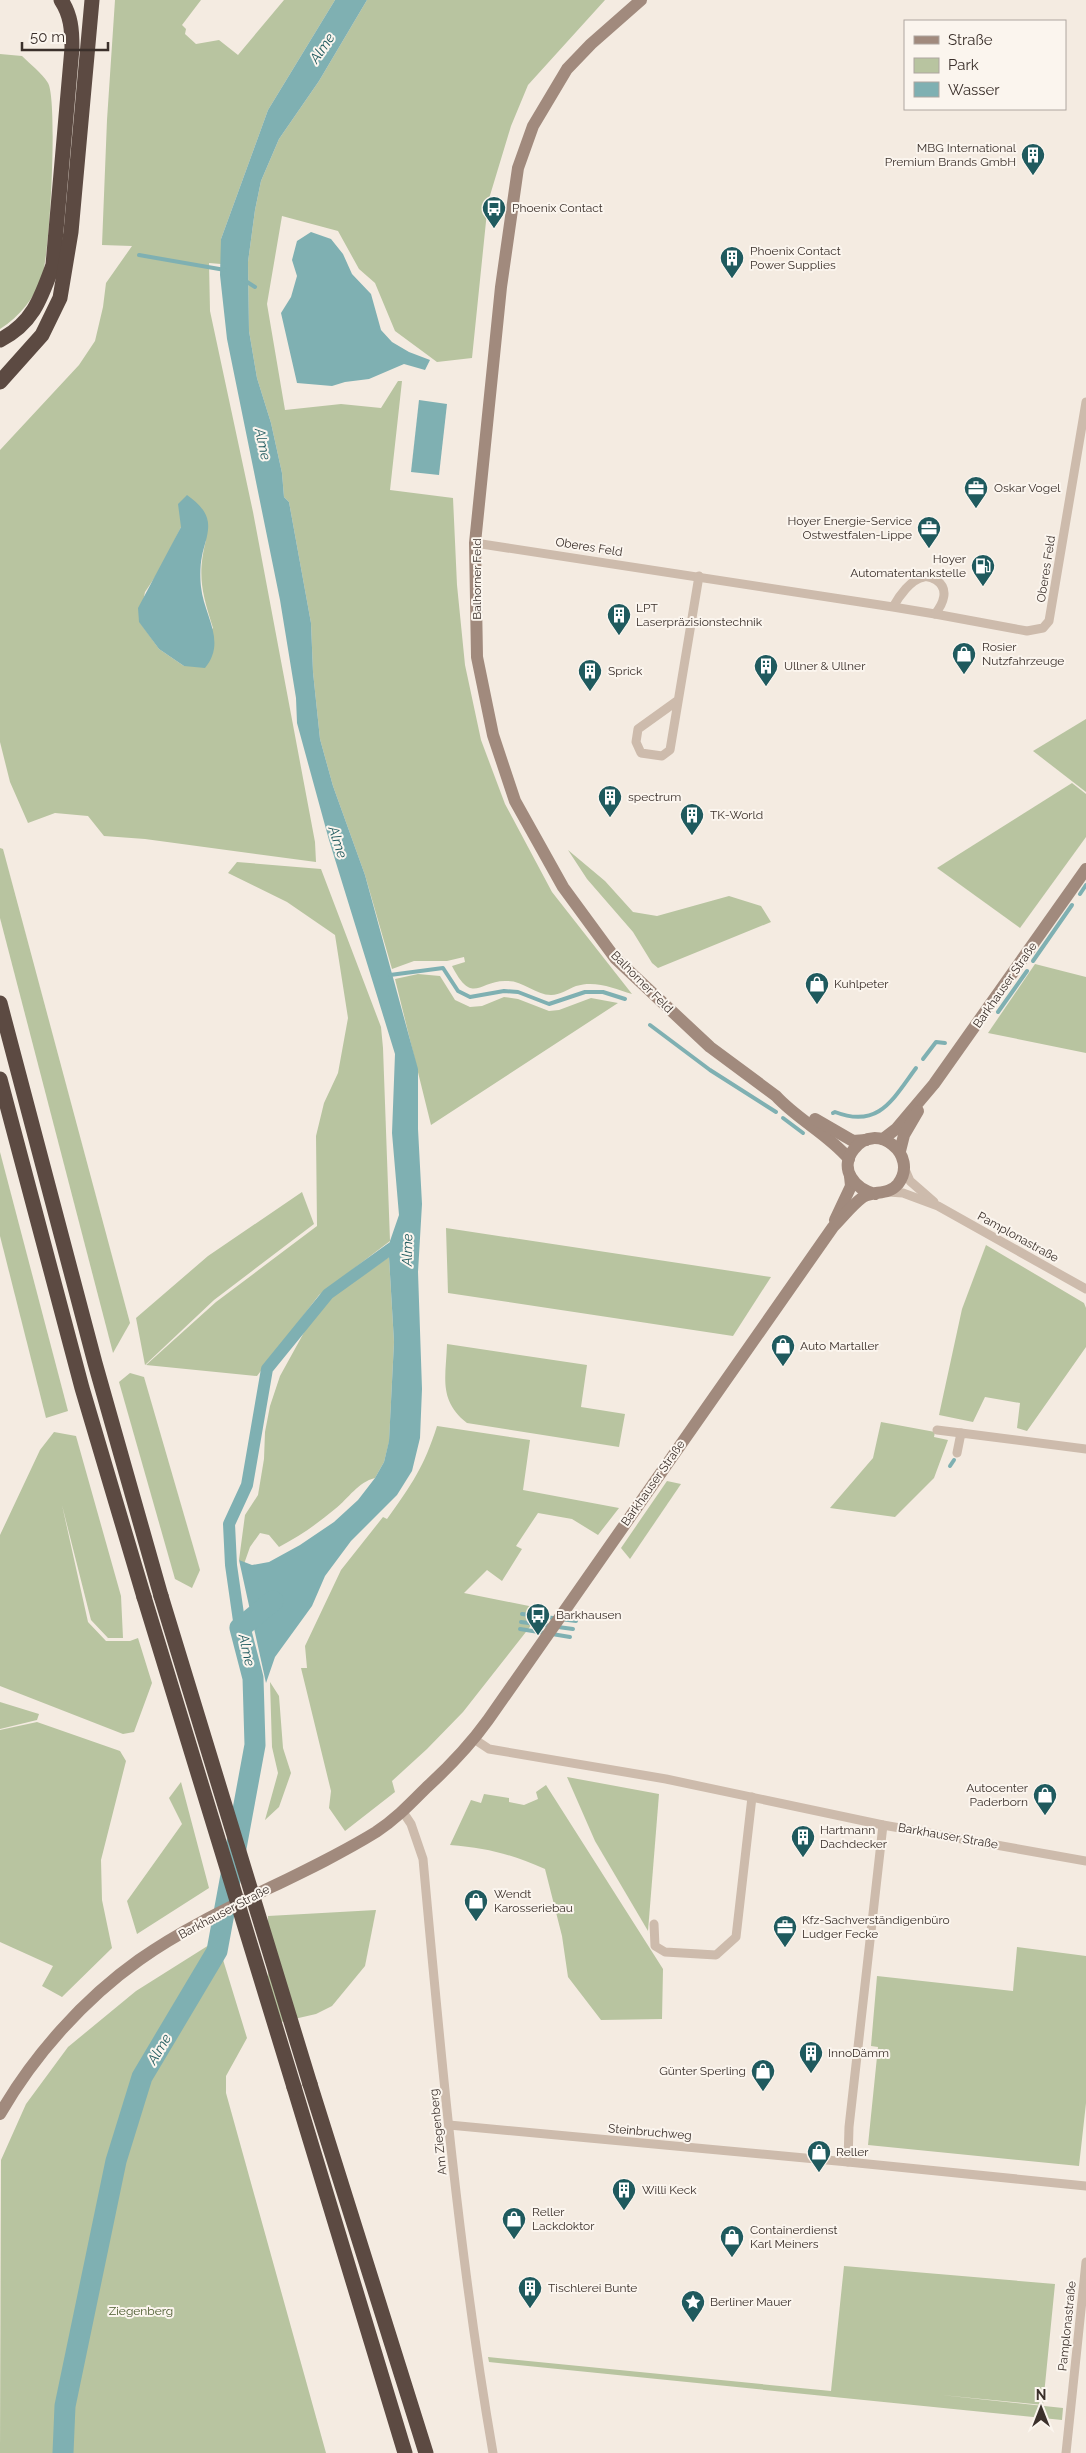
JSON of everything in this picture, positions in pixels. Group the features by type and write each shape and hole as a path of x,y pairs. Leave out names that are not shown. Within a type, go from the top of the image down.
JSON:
{"highway":[{"path":"0,340 30,318 44,291 53,265 72,48 72,29 69,14 62,0"},
{"path":"0,382 42,336 60,298 71,232 92,0"},
{"path":"0,1003 105,1401 161,1596 310,2084 426,2453"},
{"path":"0,1079 93,1426 405,2453"}],"street":[{"name":"Balhorner Feld","path":"641,0 591,44 568,70 533,126 518,168 501,286 476,543 477,657 493,735 515,801 563,887 615,958 710,1047 776,1096 839,1148 849,1159"},
{"name":"Oberes Feld","path":"476,543 699,576 935,614 1027,631 1043,628 1050,621 1086,402"},
{"path":"677,701 638,729 636,742 641,753 662,756 670,750 699,576"},
{"path":"893,607 907,589 919,578 929,577 938,582 944,593 942,604 935,614"},
{"name":"Barkhauser Straße","path":"883,1139 896,1129 922,1100 1009,981 1086,869"},
{"name":"Balhorner Feld","path":"776,1096 789,1101 846,1138 853,1141 866,1140"},
{"name":"Barkhauser Straße","path":"900,1151 904,1135 918,1112 922,1100"},
{"path":"883,1139 894,1145 900,1151 910,1181 938,1206 904,1193 881,1193 861,1190 850,1176 849,1159 856,1147 866,1140 883,1139"},
{"path":"881,1193 892,1189 902,1178 904,1166"},
{"name":"Barkhauser Straße","path":"833,1227 851,1186 850,1176"},
{"name":"Barkhauser Straße","path":"0,2114 31,2066 95,1998 138,1960 213,1916 376,1832 404,1812 450,1766 474,1739 833,1227 864,1197 881,1193"},
{"name":"Pamplonastraße","path":"938,1206 1086,1289"},
{"path":"938,1430 1086,1448"},
{"path":"957,1454 961,1433"},
{"name":"Barkhauser Straße","path":"474,1739 489,1749 666,1779 883,1825 1086,1860"},
{"path":"654,1924 655,1946 665,1952 716,1955 736,1937 752,1797"},
{"name":"Am Ziegenberg","path":"404,1812 411,1824 423,1859 458,2206 482,2392 493,2453"},
{"path":"848,2162 849,2127 883,1825"},
{"name":"Steinbruchweg","path":"450,2125 1086,2186"},
{"name":"Pamplonastraße","path":"1066,2453 1086,2262"}],"green space":[{"path":"115,0 201,0 182,25 186,29 185,34 196,44 219,40 238,55 284,0 335,0 268,110 221,239 221,264 209,263 210,311 253,512 315,842 316,862 145,839 104,836 88,816 55,813 28,823 10,782 0,742 0,450 79,365 95,341 103,307 106,283 132,246 102,245 107,120","holes":["181,527 206,540 201,574 206,605 213,628 184,666 159,649 139,621 145,592 161,568"]},
{"path":"367,0 605,0 528,85 511,126 488,202 472,358 437,362 395,331 375,283 359,269 338,231 282,216 267,304 285,410 341,404 381,408 398,381 402,381 390,490 453,498 457,585 465,665 481,740 505,804 552,892 632,994 618,989 590,984 576,986 554,995 540,993 519,983 508,981 498,981 477,988 471,988 459,978 452,966 465,962 464,957 447,961 414,961 392,969 365,875 333,786 320,739 313,672 311,623 289,502 284,497 282,473 271,423 257,378 249,331 248,262 261,181 279,139 319,81"},
{"path":"0,54 22,56 48,83 51,95 53,146 48,239 42,276 26,306 0,329"},
{"path":"1086,719 1086,792 1033,751"},
{"path":"1072,783 1086,794 1086,837 1020,928 937,868"},
{"path":"0,848 3,849 130,1323 113,1353 0,918"},
{"path":"568,850 605,881 633,912 657,916 729,896 761,906 771,922 658,968 652,963 633,932 587,879"},
{"path":"237,862 321,869 381,1027 383,1048 390,1241 319,1295 257,1376 146,1365 216,1302 317,1226 316,1136 324,1103 338,1073 348,1018 335,935 287,902 228,873"},
{"path":"1035,964 1086,977 1086,1053 988,1033"},
{"path":"418,974 440,976 455,1000 470,1007 482,1006 504,997 518,999 549,1011 559,1010 591,998 618,1003 431,1125 395,979"},
{"path":"0,1152 68,1411 46,1418 0,1236"},
{"path":"302,1192 314,1224 214,1300 145,1365 136,1318 208,1256"},
{"path":"446,1228 771,1277 733,1336 448,1293"},
{"path":"986,1245 1084,1303 1086,1308 1086,1347 1027,1431 1017,1428 1020,1403 985,1397 973,1422 939,1415 962,1309"},
{"path":"389,1257 394,1342 389,1442 384,1462 375,1478 364,1483 322,1520 287,1543 279,1547 269,1535 260,1533 250,1547 244,1564 239,1560 245,1515 258,1495 264,1459 265,1432 270,1406 280,1376 307,1327 331,1298"},
{"path":"447,1344 587,1365 581,1407 625,1414 619,1447 467,1423 452,1406 448,1397 445,1377"},
{"path":"130,1373 144,1377 200,1570 192,1588 175,1579 119,1382"},
{"path":"881,1422 935,1432 934,1437 948,1440 934,1478 895,1517 830,1508 873,1458"},
{"path":"437,1426 530,1440 523,1490 619,1508 598,1535 572,1519 538,1513 516,1546 522,1549 502,1581 487,1570 464,1593 544,1609 463,1712 392,1781 395,1792 345,1831 329,1808 331,1791 301,1668 307,1668 305,1646 341,1570 383,1517 387,1519 404,1495 422,1464"},
{"path":"54,1432 76,1436 121,1596 123,1638 108,1638 91,1620 62,1505 88,1622 106,1641 130,1641 138,1638 152,1683 134,1732 123,1734 0,1686 0,1535 40,1450"},
{"path":"667,1481 681,1484 630,1559 621,1548"},
{"path":"270,1682 279,1696 283,1748 291,1773 279,1807 265,1820 278,1773 272,1747"},
{"path":"0,1702 39,1714 37,1720 0,1729"},
{"path":"37,1722 120,1751 126,1761 101,1860 102,1900 112,1948 62,1997 42,1986 53,1966 0,1942 0,1730"},
{"path":"567,1777 659,1794 648,1931 595,1841"},
{"path":"181,1782 209,1888 137,1934 127,1901 182,1824 169,1798"},
{"path":"546,1785 663,1969 662,2019 601,2020 568,1977 562,1936 545,1869 499,1852 450,1845 471,1800 481,1803 484,1794 509,1798 509,1802 524,1805 538,1799 536,1792"},
{"path":"376,1910 365,1966 332,2006 316,2014 268,2025 268,1916"},
{"name":"Ziegenberg","path":"217,1940 247,2038 226,2076 226,2093 326,2453 0,2453 1,2160 26,2104 68,2047 136,1991"},
{"path":"1017,1947 1086,1956 1086,2103 1079,2166 868,2145 878,2047 871,2046 877,1976 1013,1991"},
{"path":"844,2266 1055,2284 1043,2405 941,2395 1063,2408 1062,2420 489,2362 488,2357 831,2391"}],"water":[{"path":"335,0 367,0 319,81 279,139 261,181 248,262 249,331 257,378 271,423 282,473 284,497 289,502 311,623 313,672 320,739 333,786 365,875 418,1069 418,1129 422,1204 418,1272 422,1389 420,1438 412,1471 397,1495 351,1541 325,1576 312,1606 275,1657 266,1683 239,1560 252,1565 269,1562 300,1545 334,1522 358,1500 375,1478 384,1462 389,1441 394,1342 389,1257 390,1241 399,1215 392,1133 395,1054 329,840 297,723 296,698 280,600 227,339 220,275 221,239 268,110"},
{"path":"311,232 331,239 343,254 352,274 371,294 381,330 392,342 409,352 430,360 425,370 404,364 369,379 345,382 332,386 297,383 281,313 291,297 297,276 292,260 297,241"},
{"path":"419,400 447,404 439,475 411,472"},
{"path":"187,495 206,514 208,523 208,532 201,560 200,580 212,628 214,648 205,668 184,666 159,649 139,622 138,608 181,527 178,504"}],"waterway":[{"path":"139,255 225,270"},
{"path":"244,280 255,287"},
{"path":"1080,894 1086,885"},
{"path":"1033,961 1072,905"},
{"path":"390,975 443,968 458,991 470,997 504,991 518,992 549,1004 585,992 603,992 625,999"},
{"path":"998,1012 1027,971"},
{"path":"650,1025 710,1070 776,1112"},
{"path":"923,1059 936,1042 945,1043"},
{"path":"833,1113 863,1117 874,1114 892,1100 916,1068"},
{"path":"783,1118 803,1133"},
{"path":"240,1628 231,1565 229,1524 247,1485 267,1369 328,1294 403,1240"},
{"path":"950,1466 954,1460"},
{"name":"Alme","path":"63,2453 65,2406 116,2161 142,2077 217,1951 255,1745 253,1678 240,1628 273,1601"},
{"path":"522,1614 576,1621"},
{"path":"521,1622 551,1626"},
{"path":"558,1627 573,1629"},
{"path":"520,1629 545,1633"},
{"path":"552,1634 570,1637"}],"place":[{"name":"MBG International Premium Brands GmbH","path":"1033,176"},
{"name":"Phoenix Contact","path":"494,229"},
{"name":"Phoenix Contact Power Supplies","path":"732,279"},
{"name":"Oskar Vogel","path":"976,509"},
{"name":"Hoyer Energie-Service Ostwestfalen-Lippe","path":"929,549"},
{"name":"Hoyer Automatentankstelle","path":"983,587"},
{"name":"LPT Laserpräzisionstechnik","path":"619,636"},
{"name":"Rosier Nutzfahrzeuge","path":"964,675"},
{"name":"Ullner & Ullner","path":"766,687"},
{"name":"Sprick","path":"590,692"},
{"name":"spectrum","path":"610,818"},
{"name":"TK-World","path":"692,836"},
{"name":"Kuhlpeter","path":"817,1005"},
{"name":"Auto Martaller","path":"783,1367"},
{"name":"Barkhausen","path":"538,1636"},
{"name":"Autocenter Paderborn","path":"1045,1816"},
{"name":"Hartmann Dachdecker","path":"803,1858"},
{"name":"Wendt Karosseriebau","path":"476,1922"},
{"name":"Kfz-Sachverständigenbüro Ludger Fecke","path":"785,1948"},
{"name":"InnoDämm","path":"811,2074"},
{"name":"Günter Sperling","path":"763,2092"},
{"name":"Reller","path":"819,2173"},
{"name":"Willi Keck","path":"624,2211"},
{"name":"Reller Lackdoktor","path":"514,2240"},
{"name":"Containerdienst Karl Meiners","path":"732,2258"},
{"name":"Tischlerei Bunte","path":"530,2309"},
{"name":"Berliner Mauer","path":"693,2323"}]}
